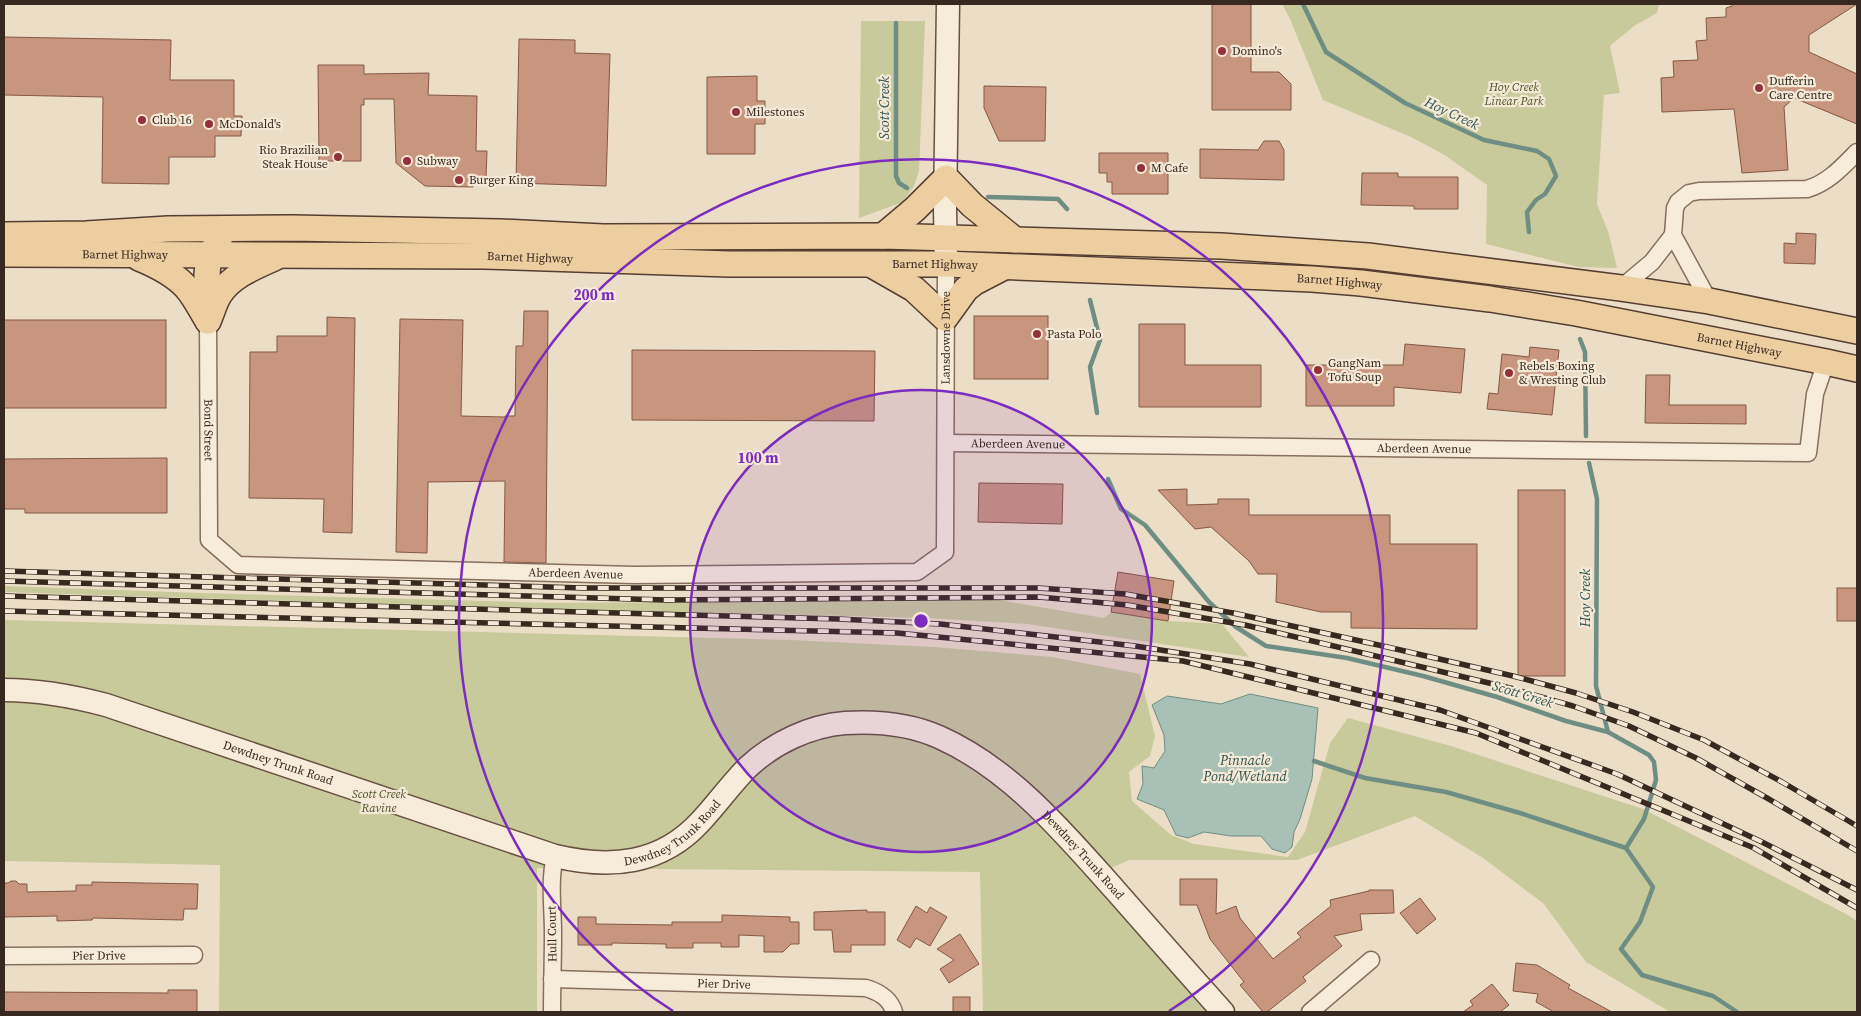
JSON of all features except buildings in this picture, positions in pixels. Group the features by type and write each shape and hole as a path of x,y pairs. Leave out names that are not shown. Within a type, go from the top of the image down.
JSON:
{"main road":[{"name":"Lansdowne Drive","path":"946,264 948,4"},
{"path":"883,236 915,209 946,178 972,205 1015,240"},
{"path":"208,321 206,274 209,255 230,228"},
{"name":"Barnet Highway","path":"4,236 230,228 492,231 603,237 883,236 1221,246 1368,256 1621,288 1709,302 1857,331"},
{"name":"Barnet Highway","path":"4,254 484,256 729,264 946,264 1273,277 1361,283 1490,299 1576,313 1857,369"},
{"path":"132,255 162,268 180,281 208,321"},
{"path":"208,321 219,295 230,282 245,272 282,255"},
{"path":"871,264 914,289 945,318 966,289 975,282 1006,266"},
{"name":"Dewdney Trunk Road","path":"4,690 51,693 77,697 106,705 555,856 586,862 613,863 639,859 664,850 683,838 701,822 738,778 758,758 775,746 800,734 827,726 858,722 881,723 917,729 940,737 964,750 994,770 1033,802 1066,836 1223,1012"}],"street":[{"path":"1621,288 1652,262 1673,236 1676,208 1682,197 1699,190 1807,189 1828,180 1857,152"},
{"path":"1673,236 1709,302"},
{"name":"Lansdowne Drive","path":"945,552 946,264"},
{"name":"Bond Street","path":"208,321 208,540"},
{"name":"Aberdeen Avenue","path":"946,444 1808,453 1815,394 1826,362"},
{"name":"Aberdeen Avenue","path":"208,540 238,565 626,575 917,572 945,552"},
{"name":"Hull Court","path":"552,1012 551,885 555,856"},
{"name":"Pier Drive","path":"4,956 194,955"},
{"path":"1310,1012 1371,960"},
{"name":"Pier Drive","path":"552,979 866,988 876,991 893,1009"}],"green space":[{"name":"Hoy Creek Linear Park","path":"1282,4 1659,4 1657,13 1634,26 1610,46 1620,93 1604,95 1597,204 1609,234 1617,268 1578,267 1486,244 1487,185 1443,154 1411,137 1323,100"},
{"path":"861,21 925,21 919,171 914,186 903,202 859,218"},
{"path":"4,586 552,603 999,600 1104,618 1111,612 1168,621 1222,624 1249,657 1027,624 926,618 505,608 4,592"},
{"name":"Scott Creek Ravine","path":"4,620 791,640 934,647 1052,657 1140,674 1155,736 1150,756 1129,772 1132,801 1171,835 1194,844 1288,857 1305,832 1330,743 1348,718 1451,746 1643,809 1846,914 1857,921 1857,1012 1670,1012 1586,962 1544,904 1483,858 1415,816 1297,860 1129,860 1100,873 1208,1012 983,1012 980,872 537,868 537,1012 219,1012 220,865 4,861"}],"water":[{"name":"Pinnacle Pond/Wetland","path":"1250,694 1318,708 1312,779 1300,819 1294,832 1292,847 1285,853 1272,849 1261,836 1231,836 1204,832 1188,838 1176,835 1164,810 1137,799 1143,784 1142,766 1154,768 1165,751 1164,735 1152,705 1167,696 1221,704"}],"waterway":[{"name":"Hoy Creek","path":"1303,4 1326,52 1405,103 1484,140 1537,151 1549,159 1556,176 1545,194 1536,200 1527,212 1529,232"},
{"name":"Scott Creek","path":"896,23 896,176 899,183 907,188"},
{"name":"Scott Creek","path":"988,197 1058,199 1067,209"},
{"name":"Scott Creek","path":"1090,300 1100,340 1090,367 1097,413"},
{"name":"Hoy Creek","path":"1580,339 1585,352 1586,436"},
{"name":"Hoy Creek","path":"1589,463 1597,499 1596,686 1608,732"},
{"name":"Scott Creek","path":"1108,479 1121,509 1145,525 1209,602 1236,627 1266,646 1347,658 1423,676 1497,697 1566,721 1608,732 1649,755 1654,762 1656,780 1644,819 1626,848"},
{"path":"1314,761 1365,778 1446,792 1520,813 1626,848"},
{"name":"Scott Creek","path":"1626,848 1653,887 1640,922 1621,949 1642,975 1713,996 1737,1012"}],"railway":[{"path":"4,571 583,588 1038,588 1125,594 1233,613 1513,676 1576,693 1633,712 1704,740 1782,782 1857,826"},
{"path":"4,581 666,600 1039,597 1127,605 1245,625 1510,688 1573,706 1629,726 1696,758 1857,851"},
{"path":"4,596 838,619 940,624 1135,646 1250,664 1440,710 1617,774 1762,842 1857,890"},
{"path":"4,611 897,633 1183,661 1476,733 1754,848 1857,908"}],"place":[{"name":"Domino's","path":"1222,51"},
{"name":"Dufferin Care Centre","path":"1759,88"},
{"name":"Milestones","path":"736,112"},
{"name":"Club 16","path":"142,120"},
{"name":"McDonald's","path":"209,124"},
{"name":"Rio Brazilian Steak House","path":"338,157"},
{"name":"Subway","path":"407,161"},
{"name":"M Cafe","path":"1141,168"},
{"name":"Burger King","path":"459,180"},
{"name":"Pasta Polo","path":"1037,334"},
{"name":"GangNam Tofu Soup","path":"1318,370"},
{"name":"Rebels Boxing & Wresting Club","path":"1509,373"}]}
